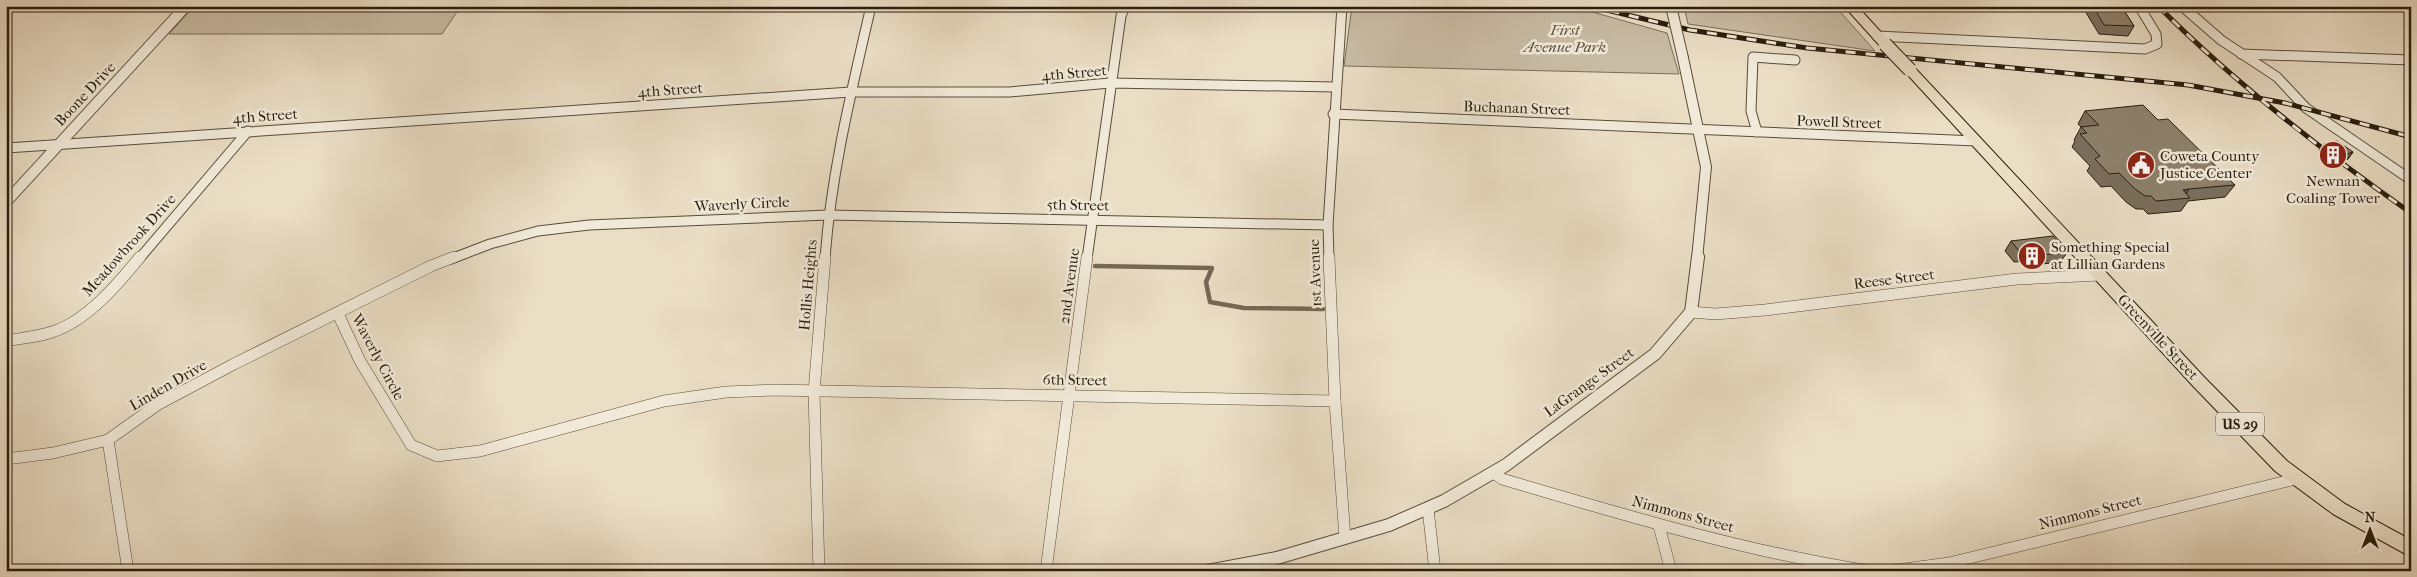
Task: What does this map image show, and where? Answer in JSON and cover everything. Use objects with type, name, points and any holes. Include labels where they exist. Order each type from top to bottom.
[{"type":"main road","name":"Greenville Street","points":[[1850,6],[2199,382],[2281,466],[2296,479],[2339,509],[2411,549]]},
{"type":"street","name":"Boone Drive","points":[[6,202],[186,6]]},
{"type":"street","name":"Hollis Heights","points":[[819,571],[814,392],[828,215],[851,92],[871,6]]},
{"type":"street","name":"2nd Avenue","points":[[1046,571],[1110,83],[1121,16],[1125,6]]},
{"type":"street","name":"1st Avenue","points":[[1342,6],[1340,61],[1335,88],[1328,225],[1335,401],[1345,538]]},
{"type":"street","points":[[1671,6],[1684,58],[1706,167],[1691,312]]},
{"type":"street","points":[[1881,40],[2144,49],[2157,44],[2156,34],[2139,6]]},
{"type":"street","points":[[2182,6],[2207,30],[2240,54],[2277,77],[2306,108],[2411,180]]},
{"type":"street","points":[[2240,54],[2411,60]]},
{"type":"street","points":[[1757,132],[1750,111],[1753,57],[1795,60]]},
{"type":"street","name":"4th Street","points":[[6,148],[851,92],[1009,92],[1110,83],[1335,88]]},
{"type":"street","name":"Buchanan Street","points":[[1334,114],[1699,130]]},
{"type":"street","name":"Powell Street","points":[[1699,130],[1977,142]]},
{"type":"street","name":"Meadowbrook Drive","points":[[6,341],[53,332],[89,311],[116,286],[248,131]]},
{"type":"street","name":"5th Street","points":[[828,215],[1328,225]]},
{"type":"street","name":"Waverly Circle","points":[[814,392],[726,392],[664,400],[480,451],[437,456],[411,445],[360,361],[338,314],[432,266],[490,244],[538,231],[589,225],[828,215]]},
{"type":"street","name":"Reese Street","points":[[1691,312],[1715,314],[1765,310],[2016,279],[2100,275]]},
{"type":"street","name":"LaGrange Street","points":[[1208,571],[1278,558],[1389,525],[1428,509],[1494,472],[1655,354],[1691,312]]},
{"type":"street","name":"Linden Drive","points":[[6,459],[53,453],[108,440],[157,405],[234,364],[338,314]]},
{"type":"street","name":"6th Street","points":[[814,392],[1335,401]]},
{"type":"street","points":[[108,440],[128,571]]},
{"type":"street","name":"Nimmons Street","points":[[1494,472],[1502,479],[1659,526],[1795,559],[1869,571]]},
{"type":"street","name":"Nimmons Street","points":[[1890,571],[1949,563],[2296,479]]},
{"type":"street","points":[[1428,509],[1435,571]]},
{"type":"street","points":[[1659,526],[1671,571]]},
{"type":"green space","points":[[194,6],[461,6],[442,34],[169,34]]},
{"type":"green space","name":"First Avenue Park","points":[[1352,6],[1571,6],[1667,33],[1679,74],[1344,66]]},
{"type":"green space","points":[[1684,6],[1835,6],[1875,51],[1688,24]]},
{"type":"building","points":[[2093,6],[2121,6],[2134,26],[2104,25]]},
{"type":"building","name":"Coweta County Justice Center","points":[[2143,105],[2158,120],[2168,119],[2235,185],[2183,190],[2190,198],[2156,201],[2151,196],[2145,196],[2135,189],[2119,173],[2109,174],[2095,159],[2100,156],[2080,134],[2087,133],[2081,127],[2099,125],[2085,111]]},
{"type":"building","points":[[2337,141],[2353,152],[2340,156],[2324,144]]},
{"type":"building","points":[[2053,236],[2067,253],[2039,255],[2036,251],[2020,252],[2011,241]]},
{"type":"waterway","points":[[1095,266],[1212,268],[1206,282],[1210,302],[1244,308],[1323,309]]},
{"type":"railway","points":[[1590,6],[1690,30],[1807,48],[2188,85],[2260,98]]},
{"type":"railway","points":[[2158,6],[2260,98]]},
{"type":"railway","points":[[2260,98],[2285,103],[2411,137]]},
{"type":"railway","points":[[2260,98],[2344,165],[2411,213]]},
{"type":"place","name":"Newnan Coaling Tower","points":[[2333,155]]},
{"type":"place","name":"Coweta County Justice Center","points":[[2141,165]]},
{"type":"place","name":"Something Special at Lillian Gardens","points":[[2032,256]]}]
